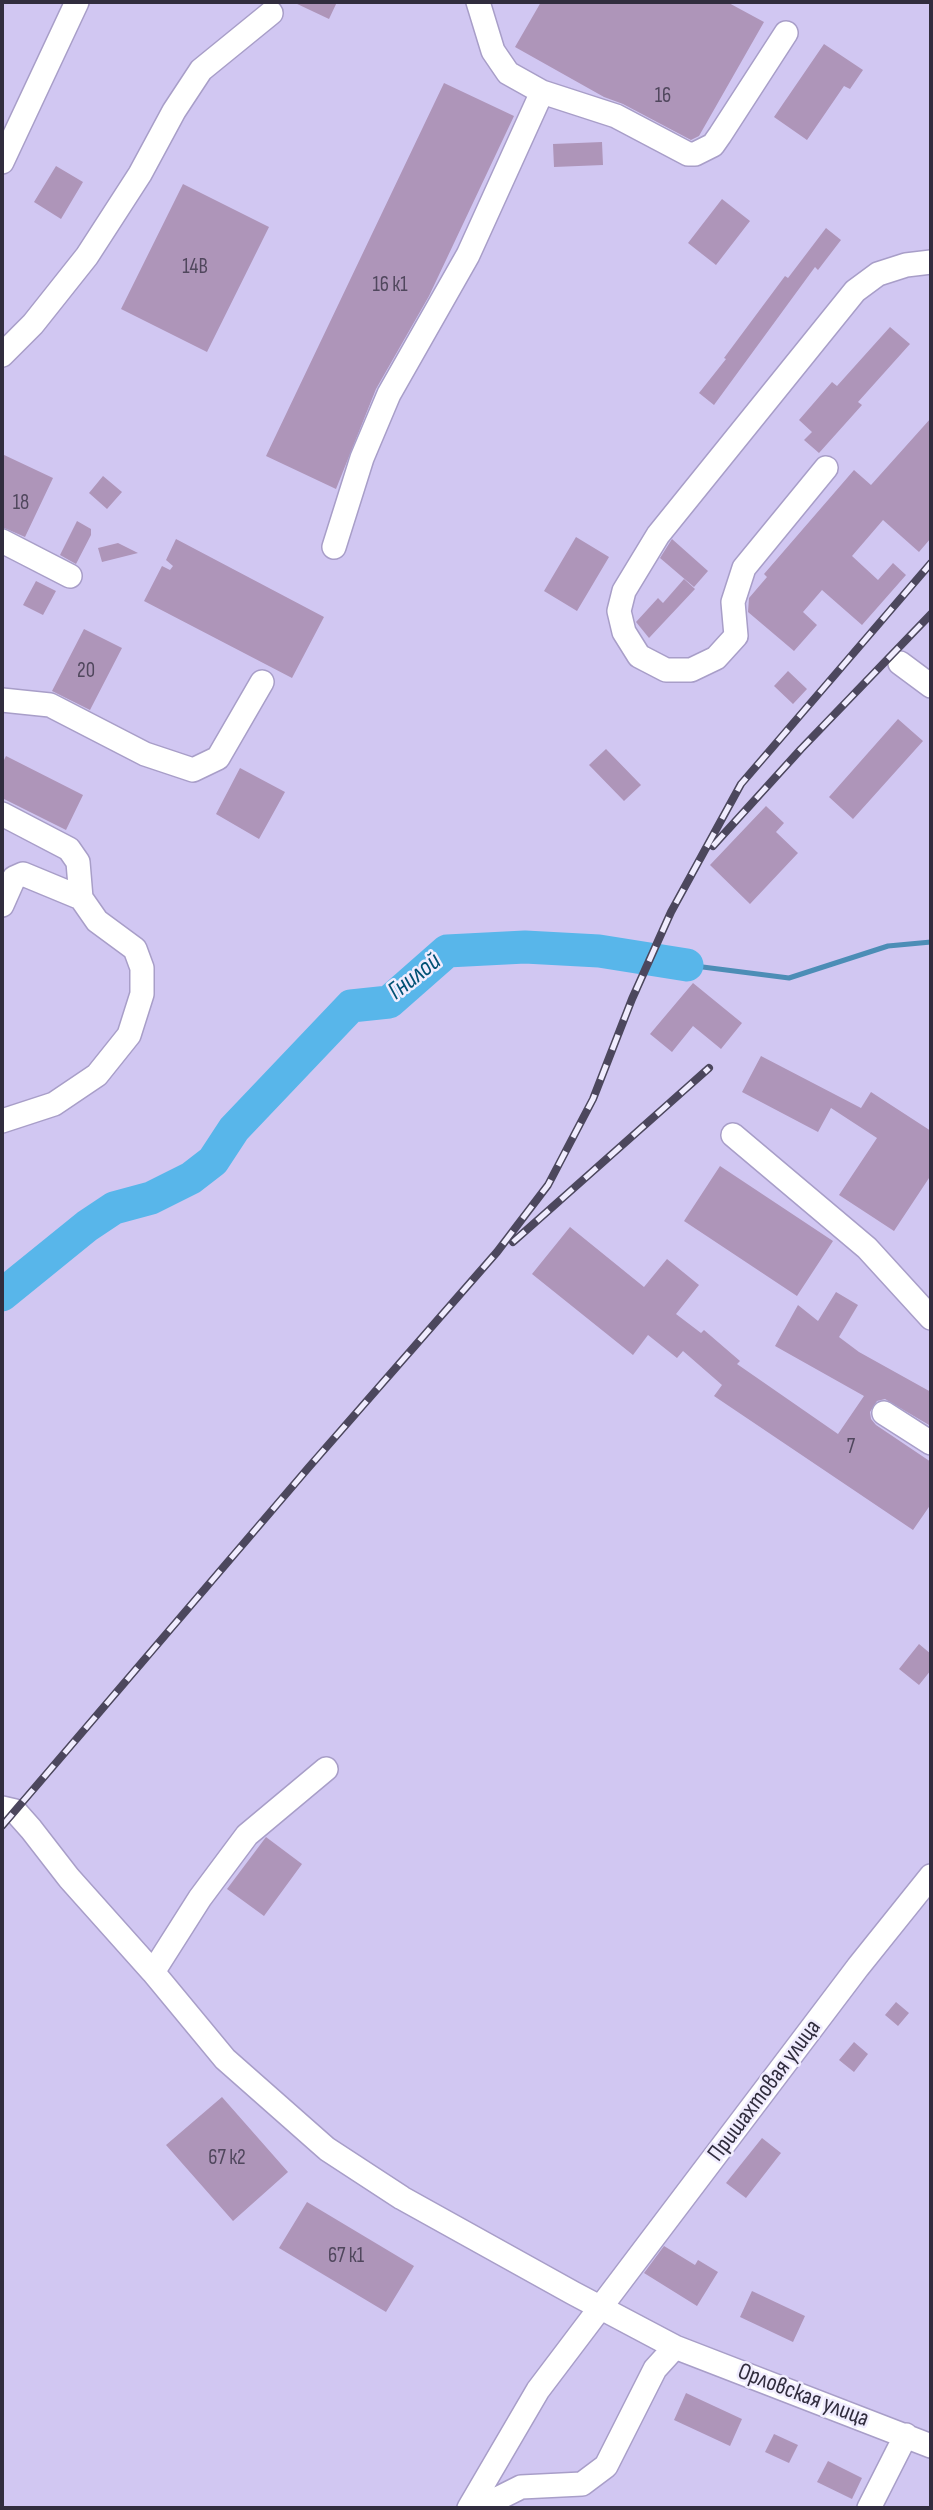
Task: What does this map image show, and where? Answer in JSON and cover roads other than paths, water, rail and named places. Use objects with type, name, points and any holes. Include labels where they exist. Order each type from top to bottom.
[{"type":"street","points":[[2,162],[76,2]]},
{"type":"street","points":[[478,2],[494,51],[508,73],[542,92],[616,116],[688,154],[695,154],[712,145],[786,33]]},
{"type":"street","points":[[2,355],[33,324],[87,256],[140,174],[174,111],[201,70],[271,13]]},
{"type":"street","points":[[334,547],[362,457],[388,394],[468,255],[542,92]]},
{"type":"street","points":[[826,467],[744,568],[733,602],[736,636],[716,658],[691,670],[666,670],[639,656],[624,632],[619,611],[624,591],[659,535],[855,291],[878,274],[905,265],[931,262]]},
{"type":"street","points":[[2,541],[70,576]]},
{"type":"street","points":[[900,663],[931,686]]},
{"type":"street","points":[[2,700],[50,705],[145,754],[193,769],[218,758],[262,682]]},
{"type":"street","points":[[2,814],[69,849],[78,862],[81,898],[97,921],[135,949],[142,968],[142,994],[129,1035],[97,1076],[54,1104],[2,1121]]},
{"type":"street","points":[[2,905],[14,878],[23,874],[81,898]]},
{"type":"street","points":[[733,1135],[867,1248],[931,1318]]},
{"type":"street","points":[[884,1413],[931,1443]]},
{"type":"street","points":[[153,1972],[200,1898],[247,1835],[326,1769]]},
{"type":"street","name":"Орловская улица","points":[[2,1808],[15,1811],[32,1829],[69,1878],[153,1972],[225,2059],[327,2149],[402,2198],[676,2347],[931,2446]]},
{"type":"street","name":"Пришахтовая улица","points":[[469,2508],[538,2390],[858,1967],[931,1876]]},
{"type":"street","points":[[486,2508],[495,2500],[521,2487],[582,2484],[606,2466],[655,2369],[676,2347]]},
{"type":"street","points":[[869,2508],[906,2435]]},
{"type":"waterway","name":"Гнилой","points":[[687,965],[789,978],[888,946],[931,942]]},
{"type":"waterway","name":"Гнилой","points":[[2,1295],[87,1226],[114,1208],[151,1198],[191,1178],[213,1161],[234,1129],[351,1006],[389,1002],[447,951],[525,947],[599,951],[687,965]]},
{"type":"railway","points":[[2,1826],[497,1252],[548,1185],[593,1099],[632,999],[671,912],[741,784],[931,563]]},
{"type":"railway","points":[[713,846],[801,749],[931,614]]},
{"type":"railway","points":[[513,1242],[709,1068]]}]
